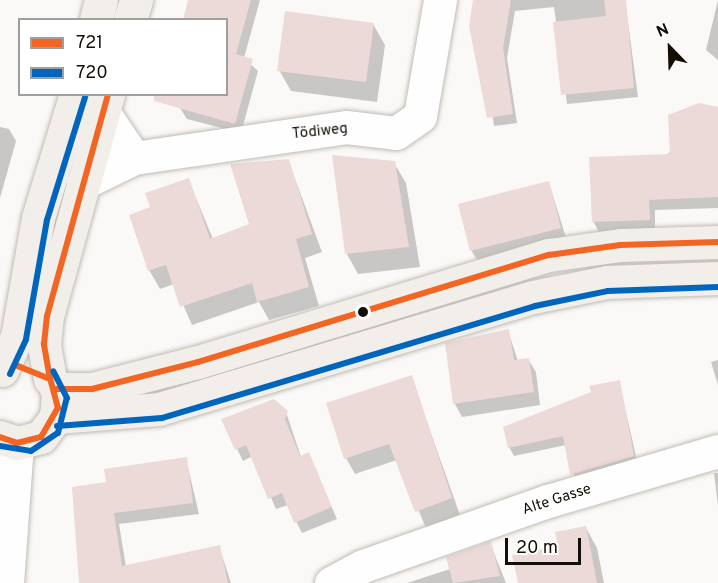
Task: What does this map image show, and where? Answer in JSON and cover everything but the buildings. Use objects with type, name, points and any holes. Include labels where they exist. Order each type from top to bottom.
[{"type":"main road","points":[[96,18],[101,0]]},
{"type":"main road","points":[[131,18],[136,0]]},
{"type":"main road","points":[[1,370],[17,337],[38,218],[75,96]]},
{"type":"main road","points":[[9,440],[41,437],[54,395],[44,331],[106,103]]},
{"type":"main road","points":[[54,395],[92,389],[198,362],[549,255],[620,245],[718,242]]},
{"type":"main road","points":[[1,370],[28,366],[54,395],[159,409],[533,297],[607,282],[718,278]]},
{"type":"street","name":"Tödiweg","points":[[83,183],[134,158],[346,127],[396,133],[420,116],[440,0]]},
{"type":"street","points":[[106,103],[134,158]]},
{"type":"street","points":[[5,576],[9,440]]},
{"type":"street","name":"Alte Gasse","points":[[331,583],[363,566],[548,501],[718,451]]},
{"type":"transit line","name":"721","points":[[50,379],[44,344],[47,316],[107,96]]},
{"type":"transit line","name":"720","points":[[10,374],[26,339],[47,220],[85,97]]},
{"type":"transit line","name":"721","points":[[56,389],[92,389],[198,362],[549,255],[620,245],[718,242]]},
{"type":"transit line","name":"720","points":[[57,426],[162,418],[535,306],[608,291],[718,287]]},
{"type":"transit line","name":"721","points":[[0,437],[17,443],[41,437],[58,408],[50,379],[17,366]]},
{"type":"transit line","name":"720","points":[[0,446],[31,451],[58,433],[67,398],[53,371]]}]
